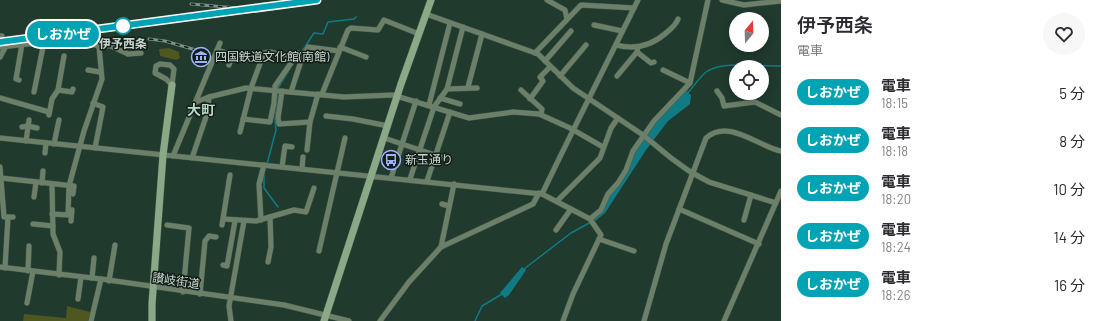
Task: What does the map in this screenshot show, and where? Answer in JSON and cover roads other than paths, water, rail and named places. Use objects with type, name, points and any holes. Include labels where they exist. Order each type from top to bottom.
[{"type":"street","points":[[325,318],[397,97],[431,0]]},
{"type":"street","points":[[547,0],[565,10],[567,19]]},
{"type":"street","points":[[380,321],[409,282],[441,247],[533,204],[541,193],[638,0]]},
{"type":"street","points":[[591,221],[601,210],[608,194],[618,183],[626,170],[630,156],[658,115],[690,83],[708,0]]},
{"type":"street","points":[[722,0],[744,5],[781,1]]},
{"type":"street","points":[[535,53],[581,5],[634,8]]},
{"type":"street","points":[[426,14],[535,53],[588,99],[644,136],[692,172],[709,182],[776,203]]},
{"type":"street","points":[[617,76],[638,49],[656,41],[671,30],[677,23],[678,19]]},
{"type":"street","points":[[307,150],[310,122],[320,94],[348,30],[378,30],[384,20],[419,34]]},
{"type":"street","points":[[410,179],[431,106],[450,22]]},
{"type":"street","points":[[594,25],[622,31]]},
{"type":"street","points":[[431,106],[447,89],[463,27]]},
{"type":"street","points":[[545,61],[571,31]]},
{"type":"street","points":[[447,89],[462,89],[468,86],[482,34]]},
{"type":"street","points":[[34,92],[44,42]]},
{"type":"street","points":[[0,47],[44,42],[116,47],[128,54],[141,53]]},
{"type":"street","points":[[173,156],[220,43]]},
{"type":"street","points":[[19,80],[16,79],[22,44]]},
{"type":"street","points":[[560,76],[586,45]]},
{"type":"street","points":[[616,45],[638,49],[651,63],[654,62]]},
{"type":"street","points":[[0,57],[6,46]]},
{"type":"street","points":[[52,214],[68,215],[69,186],[93,103],[102,79],[100,72],[102,64],[99,46]]},
{"type":"street","points":[[310,122],[279,124],[278,91],[276,86],[294,58],[308,47],[339,49],[366,57]]},
{"type":"street","points":[[217,50],[239,57]]},
{"type":"street","points":[[240,132],[251,88],[264,53],[270,52],[294,58]]},
{"type":"street","points":[[291,92],[302,53]]},
{"type":"street","points":[[229,65],[233,55]]},
{"type":"street","points":[[0,98],[49,114],[52,99],[58,90],[64,56]]},
{"type":"street","points":[[152,321],[153,287],[163,155],[174,72],[173,67],[170,65],[160,64],[156,66],[155,73],[166,79],[172,85]]},
{"type":"street","points":[[530,99],[543,81],[540,78],[550,67]]},
{"type":"street","points":[[88,70],[100,72]]},
{"type":"street","points":[[663,70],[690,83]]},
{"type":"street","points":[[166,79],[171,77],[174,72]]},
{"type":"street","points":[[468,86],[470,89],[477,88]]},
{"type":"street","points":[[196,102],[209,97],[251,88],[344,97],[397,97],[416,101],[469,118],[513,112],[541,114],[603,147]]},
{"type":"street","points":[[58,90],[72,92],[73,89]]},
{"type":"street","points":[[521,90],[542,109],[541,114]]},
{"type":"street","points":[[243,119],[270,122],[278,91]]},
{"type":"street","points":[[717,91],[722,98],[724,106],[755,102],[781,115]]},
{"type":"street","points":[[192,158],[207,114],[209,97]]},
{"type":"street","points":[[440,98],[460,104]]},
{"type":"street","points":[[391,178],[416,101]]},
{"type":"street","points":[[93,103],[103,107],[95,148]]},
{"type":"street","points":[[427,181],[450,112]]},
{"type":"street","points":[[326,116],[353,119],[388,126]]},
{"type":"street","points":[[557,201],[600,158],[603,147],[618,118]]},
{"type":"street","points":[[54,144],[59,120]]},
{"type":"street","points":[[26,141],[26,124],[37,128]]},
{"type":"street","points":[[644,321],[666,244],[706,138],[713,132],[720,130],[732,132],[781,151]]},
{"type":"street","points":[[0,138],[541,193],[591,221],[600,235],[573,294],[563,321]]},
{"type":"street","points":[[319,251],[345,138]]},
{"type":"street","points":[[384,138],[444,158]]},
{"type":"street","points":[[45,153],[46,143]]},
{"type":"street","points":[[282,167],[285,146],[292,147]]},
{"type":"street","points":[[302,169],[303,157]]},
{"type":"street","points":[[261,220],[259,184],[266,165]]},
{"type":"street","points":[[0,167],[4,217],[11,217],[2,268]]},
{"type":"street","points":[[42,183],[44,171]]},
{"type":"street","points":[[230,175],[223,222],[261,220],[294,210],[306,212],[314,188]]},
{"type":"street","points":[[1,178],[74,186],[71,221]]},
{"type":"street","points":[[34,197],[36,182]]},
{"type":"street","points":[[52,184],[53,226],[60,252],[59,275]]},
{"type":"street","points":[[441,247],[454,184]]},
{"type":"street","points":[[724,321],[776,203],[780,198],[781,191]]},
{"type":"street","points":[[744,220],[751,195]]},
{"type":"street","points":[[442,204],[450,206]]},
{"type":"street","points":[[556,230],[571,209]]},
{"type":"street","points":[[679,209],[758,244]]},
{"type":"street","points":[[268,262],[271,247],[270,217]]},
{"type":"street","points":[[223,265],[226,266],[235,221]]},
{"type":"street","points":[[231,321],[230,298],[244,221]]},
{"type":"street","points":[[33,224],[53,226]]},
{"type":"street","points":[[167,225],[190,228],[183,292]]},
{"type":"street","points":[[200,294],[205,241],[209,236],[216,236]]},
{"type":"street","points":[[599,239],[634,251]]},
{"type":"street","points":[[109,281],[114,245]]},
{"type":"street","points":[[27,303],[30,271],[29,246]]},
{"type":"street","points":[[92,278],[94,258]]},
{"type":"street","name":"讃岐街道","points":[[2,268],[101,279],[183,292],[284,305],[325,318],[349,321]]},
{"type":"street","points":[[78,298],[81,277]]},
{"type":"street","points":[[91,321],[101,279]]},
{"type":"water","points":[[690,86],[687,92],[691,95],[690,104],[668,121],[646,150],[605,213],[594,222],[595,218],[603,211],[606,202],[633,155],[655,122]]},
{"type":"water","points":[[522,267],[526,270],[509,295],[505,298],[500,293]]},
{"type":"waterway","points":[[301,53],[314,33],[323,34],[328,22],[354,19],[356,17]]},
{"type":"waterway","points":[[687,94],[703,74],[713,68],[731,65],[781,66]]},
{"type":"waterway","points":[[267,164],[276,130],[275,120],[278,88],[291,67]]},
{"type":"waterway","points":[[264,175],[264,188],[278,207]]},
{"type":"waterway","points":[[524,269],[571,233],[591,222]]},
{"type":"waterway","points":[[475,321],[482,306],[502,294]]},
{"type":"railway","points":[[0,42],[317,0]]},
{"type":"railway","points":[[191,4],[237,8]]},
{"type":"railway","points":[[149,39],[165,41],[196,50]]},
{"type":"train","name":"しおかぜ","points":[[0,42],[317,0]]},
{"type":"place","name":"伊予西条","points":[[123,26]]},
{"type":"place","name":"四国鉄道文化館(南館)","points":[[201,57]]},
{"type":"place","name":"新玉通り","points":[[391,160]]},
{"type":"district","name":"大町","points":[[201,110]]}]
